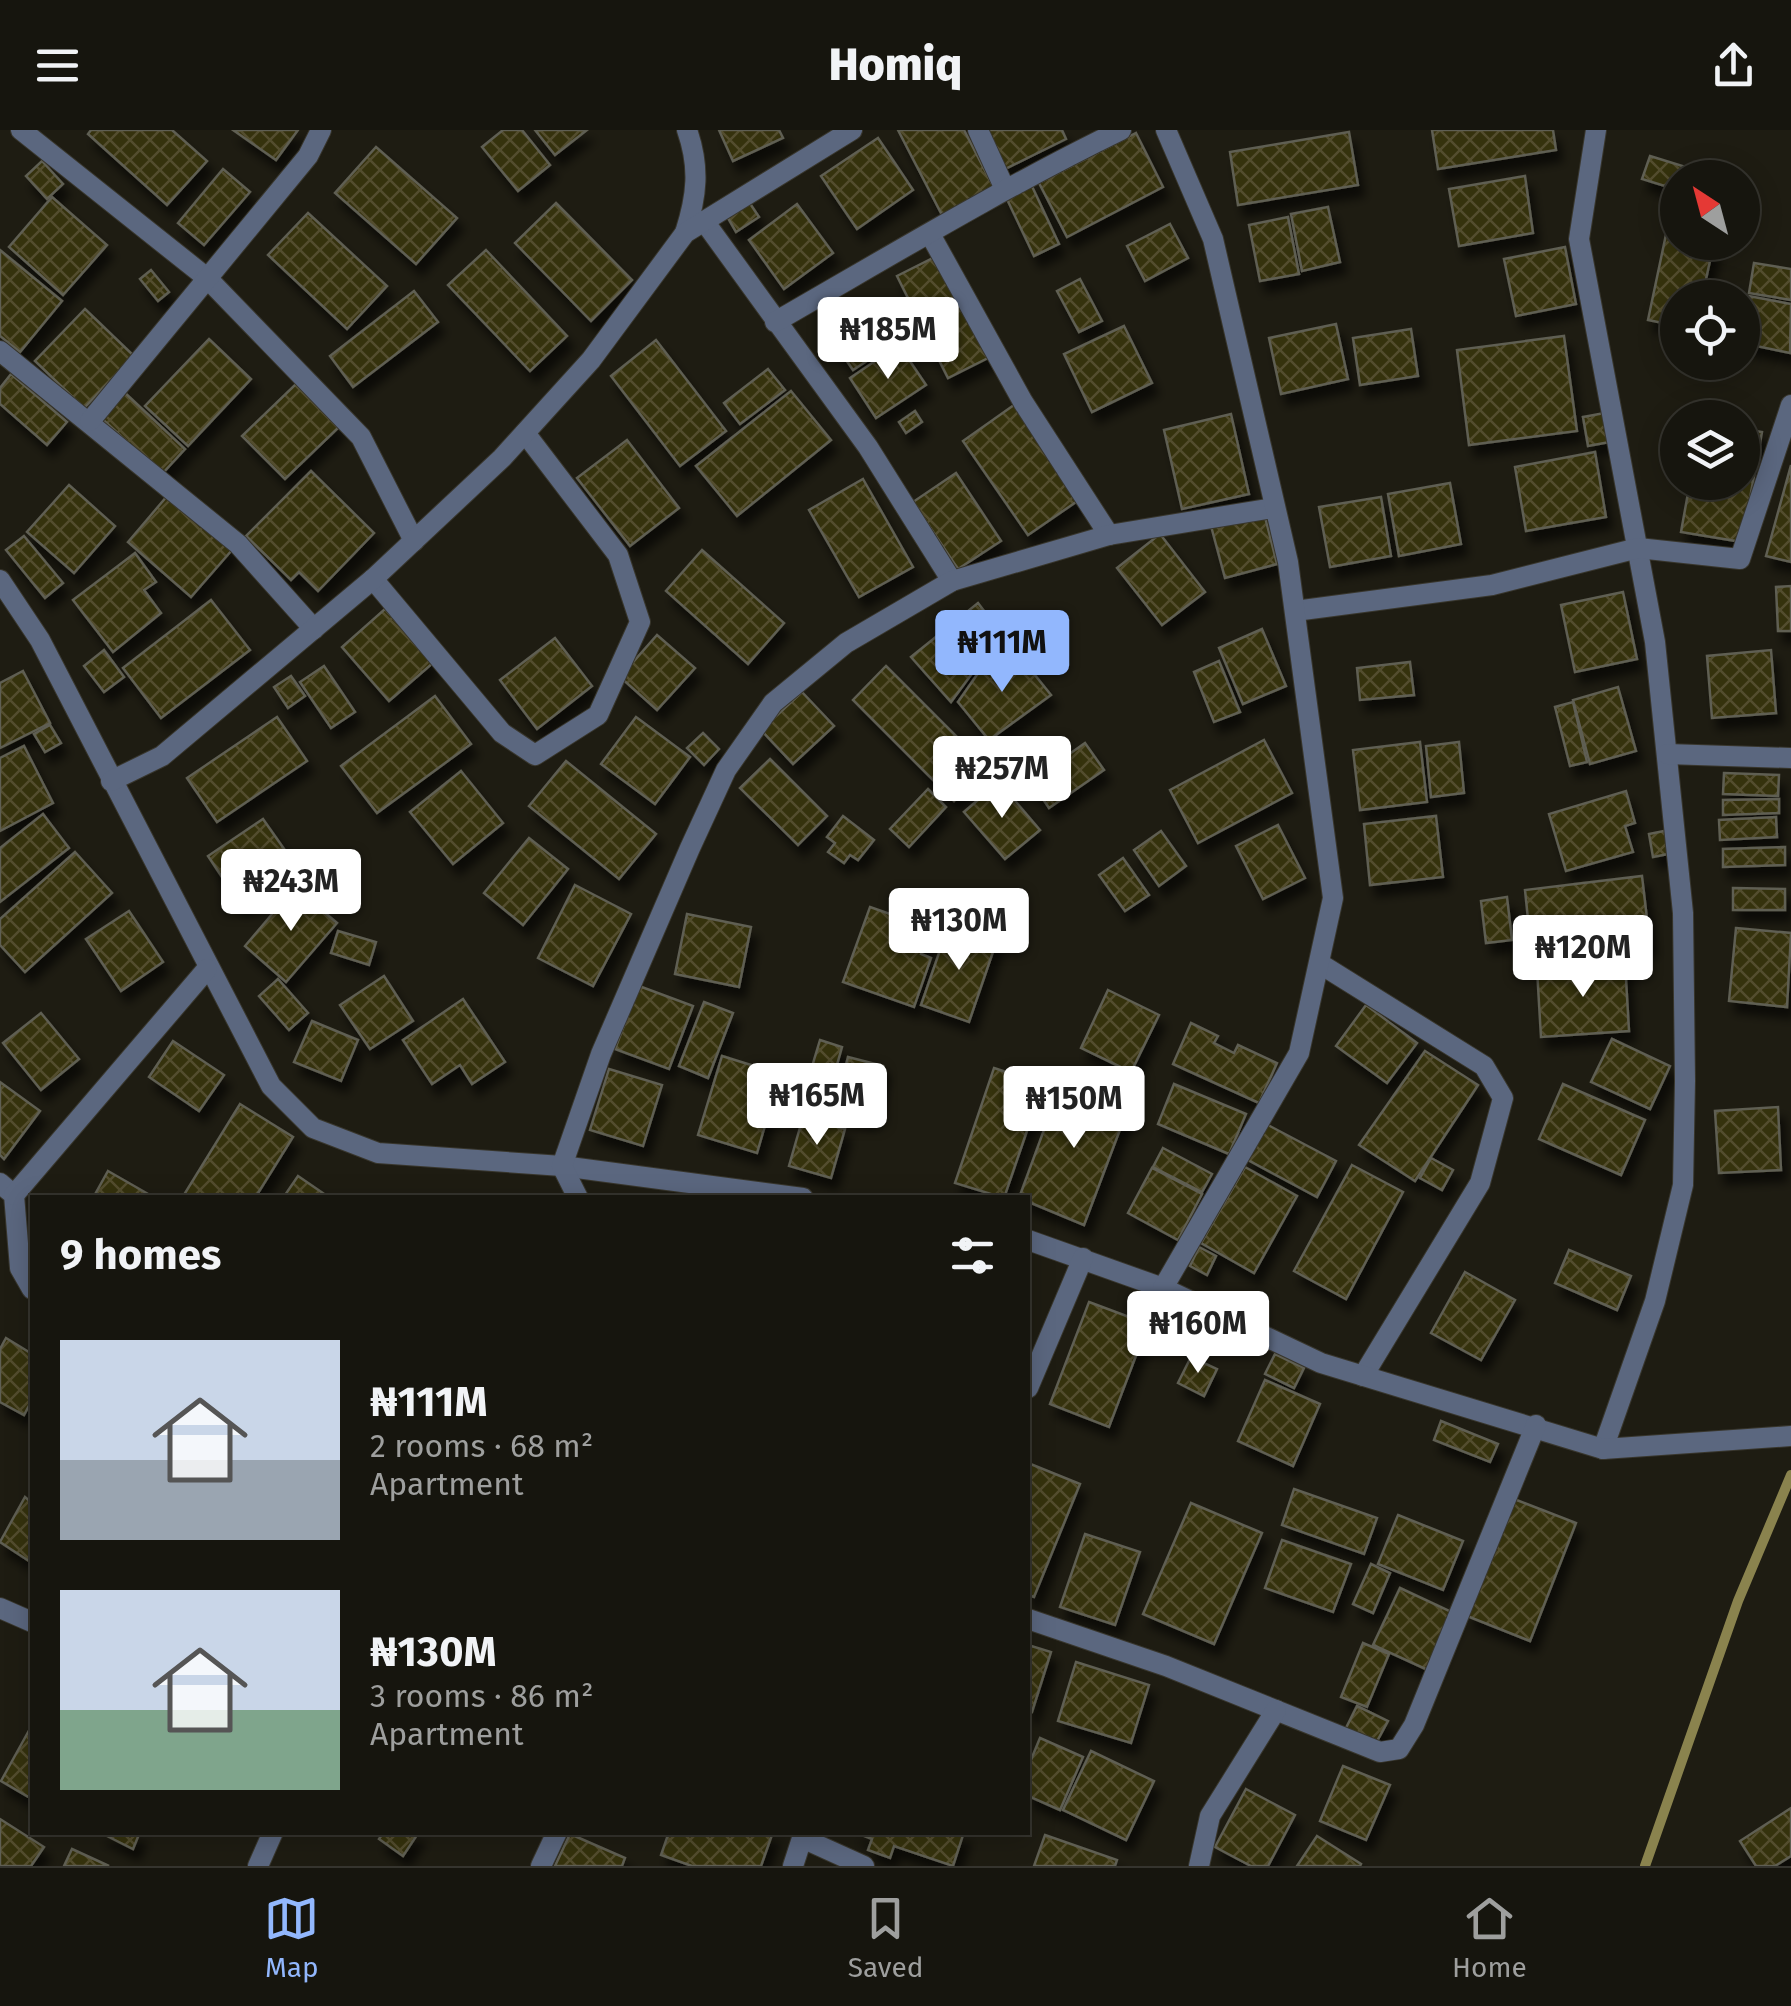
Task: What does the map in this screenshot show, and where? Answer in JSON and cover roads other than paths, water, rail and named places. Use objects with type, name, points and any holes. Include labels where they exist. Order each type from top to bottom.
[{"type":"street","points":[[21,130],[207,278],[360,437],[414,542]]},
{"type":"street","points":[[90,421],[308,156],[321,130]]},
{"type":"street","points":[[686,233],[696,198],[696,156],[687,130]]},
{"type":"street","points":[[111,782],[162,756],[414,542],[524,434],[592,360],[686,233],[852,130]]},
{"type":"street","points":[[978,130],[1004,187]]},
{"type":"street","points":[[775,322],[1004,187],[1121,130]]},
{"type":"street","points":[[1162,1288],[1299,1053],[1322,965],[1334,898],[1288,562],[1213,239],[1166,130]]},
{"type":"street","points":[[1596,130],[1579,239],[1638,548],[1667,754],[1683,913],[1683,1185],[1654,1302],[1602,1449]]},
{"type":"street","points":[[704,221],[868,446],[952,581]]},
{"type":"street","points":[[930,234],[1023,402],[1110,535]]},
{"type":"street","points":[[0,351],[238,544],[314,629]]},
{"type":"street","points":[[1294,611],[1492,586],[1638,548],[1740,559],[1791,405]]},
{"type":"street","points":[[374,579],[502,733],[536,755],[598,715],[640,622],[618,555],[524,434]]},
{"type":"street","points":[[576,1195],[562,1166],[600,1054],[726,770],[773,703],[846,643],[952,581],[1110,535],[1273,508]]},
{"type":"street","points":[[0,580],[40,640],[207,969],[271,1086],[313,1128],[378,1153],[562,1166],[764,1195]]},
{"type":"street","points":[[1667,754],[1791,758]]},
{"type":"street","points":[[1322,965],[1484,1066],[1503,1098],[1480,1183],[1362,1376]]},
{"type":"street","points":[[30,1286],[20,1268],[7,1189],[207,969]]},
{"type":"street","points":[[1030,1241],[1162,1288],[1321,1363],[1536,1425],[1602,1449],[1791,1436]]},
{"type":"street","points":[[1030,1383],[1083,1258]]},
{"type":"street","points":[[1030,1620],[1166,1666],[1380,1752],[1398,1749],[1414,1725],[1536,1425]]},
{"type":"street","points":[[0,1608],[30,1621]]},
{"type":"street","points":[[1199,1866],[1210,1816],[1276,1710]]},
{"type":"street","points":[[258,1866],[272,1835]]},
{"type":"street","points":[[540,1866],[556,1835]]},
{"type":"street","points":[[792,1866],[803,1835],[864,1866]]},
{"type":"waterway","points":[[1645,1866],[1738,1601],[1791,1475]]}]
